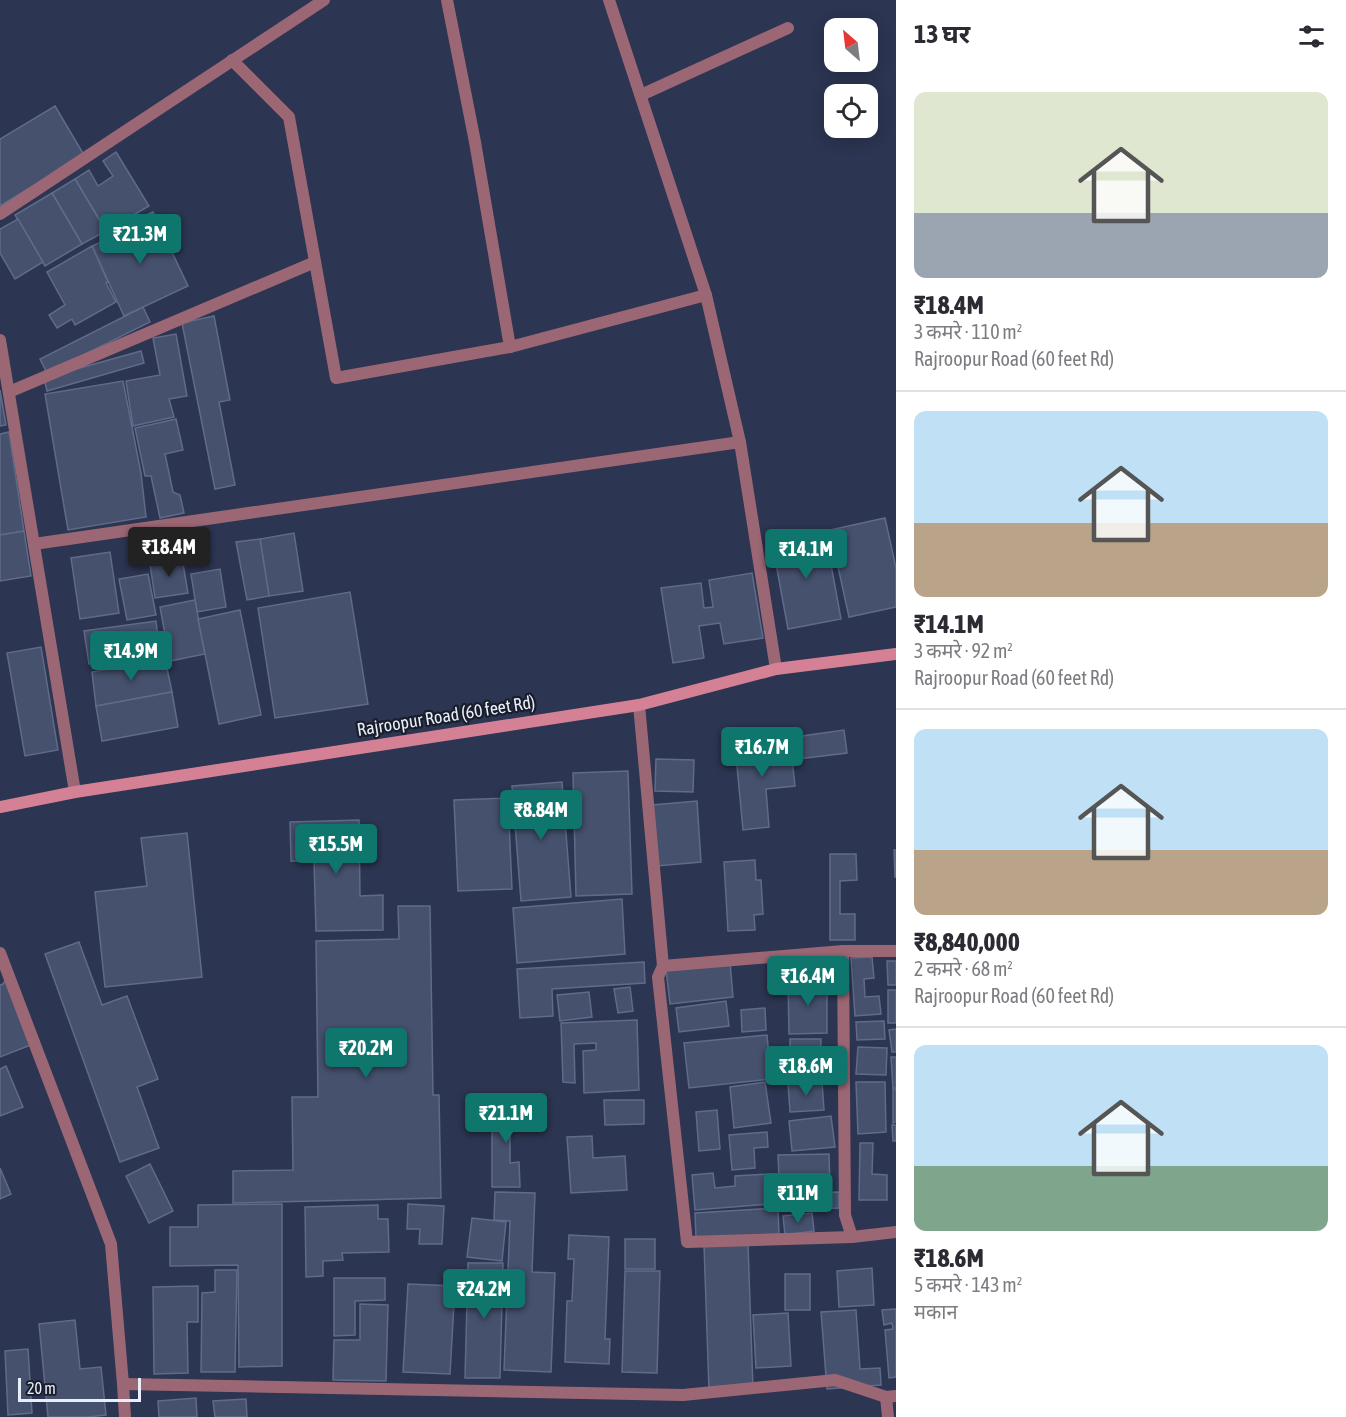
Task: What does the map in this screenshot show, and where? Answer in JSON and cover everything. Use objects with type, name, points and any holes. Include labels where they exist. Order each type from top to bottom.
[{"type":"main road","name":"Rajroopur Road (60 feet Rd)","points":[[0,807],[75,792],[639,705],[776,669],[896,654]]},
{"type":"street","points":[[0,214],[324,0]]},
{"type":"street","points":[[447,0],[475,142],[510,347]]},
{"type":"street","points":[[609,0],[706,295],[740,442],[776,669]]},
{"type":"street","points":[[640,95],[788,28]]},
{"type":"street","points":[[232,60],[289,117],[336,378],[510,347],[706,295]]},
{"type":"street","points":[[9,392],[315,262]]},
{"type":"street","points":[[0,340],[75,792]]},
{"type":"street","points":[[34,544],[740,442]]},
{"type":"street","points":[[639,705],[663,966],[658,977],[687,1242],[852,1237],[896,1232]]},
{"type":"street","points":[[663,966],[843,951],[896,951]]},
{"type":"street","points":[[843,951],[844,1215],[852,1237]]},
{"type":"street","points":[[0,953],[111,1244],[125,1417]]},
{"type":"street","points":[[123,1384],[683,1395],[835,1380],[891,1397],[888,1417]]},
{"type":"building","points":[[55,106],[84,155],[0,206],[0,139]]},
{"type":"building","points":[[116,152],[149,206],[106,231],[75,179],[89,170],[98,186],[113,176],[103,161]]},
{"type":"building","points":[[75,179],[106,231],[82,244],[52,193]]},
{"type":"building","points":[[52,193],[82,244],[45,266],[15,215]]},
{"type":"building","points":[[153,212],[188,286],[124,316],[92,246],[123,232],[120,227]]},
{"type":"building","points":[[18,219],[43,262],[15,279],[0,253],[0,229]]},
{"type":"building","points":[[92,246],[116,302],[75,325],[72,319],[57,328],[49,315],[65,305],[47,272]]},
{"type":"building","points":[[143,307],[150,322],[47,373],[40,359]]},
{"type":"building","points":[[214,316],[230,400],[219,402],[235,485],[215,489],[182,323]]},
{"type":"building","points":[[176,334],[187,396],[169,399],[174,417],[133,426],[126,381],[160,375],[153,338]]},
{"type":"building","points":[[141,351],[144,363],[47,391],[44,378]]},
{"type":"building","points":[[123,381],[141,473],[146,517],[68,530],[45,394]]},
{"type":"building","points":[[0,390],[6,425],[0,426]]},
{"type":"building","points":[[176,419],[183,450],[165,454],[173,492],[180,495],[184,513],[160,518],[151,476],[145,476],[135,428]]},
{"type":"building","points":[[9,432],[24,531],[0,535],[0,434]]},
{"type":"building","points":[[885,518],[896,568],[896,607],[849,617],[830,530]]},
{"type":"building","points":[[24,531],[31,576],[0,581],[0,535]]},
{"type":"building","points":[[825,532],[841,619],[788,629],[772,542]]},
{"type":"building","points":[[294,533],[303,591],[269,596],[260,539]]},
{"type":"building","points":[[260,539],[269,596],[247,600],[236,542]]},
{"type":"building","points":[[110,552],[119,613],[80,619],[71,558]]},
{"type":"building","points":[[182,558],[188,593],[155,598],[150,564]]},
{"type":"building","points":[[220,569],[226,607],[197,612],[191,574]]},
{"type":"building","points":[[752,573],[763,638],[724,644],[720,623],[699,626],[704,658],[673,663],[661,588],[701,583],[704,608],[713,607],[709,580]]},
{"type":"building","points":[[148,574],[156,615],[127,620],[119,579]]},
{"type":"building","points":[[350,592],[368,704],[275,718],[258,608]]},
{"type":"building","points":[[195,600],[205,654],[170,661],[160,607]]},
{"type":"building","points":[[240,610],[261,715],[219,724],[198,619]]},
{"type":"building","points":[[156,621],[160,653],[89,664],[84,631]]},
{"type":"building","points":[[41,647],[58,750],[25,756],[7,653]]},
{"type":"building","points":[[165,659],[172,692],[96,706],[92,672]]},
{"type":"building","points":[[172,692],[178,727],[102,741],[96,706]]},
{"type":"building","points":[[844,730],[847,753],[798,759],[795,737]]},
{"type":"building","points":[[790,740],[795,786],[766,789],[769,827],[743,830],[735,745]]},
{"type":"building","points":[[656,759],[694,760],[693,792],[655,791]]},
{"type":"building","points":[[628,771],[632,894],[576,896],[573,773]]},
{"type":"building","points":[[562,782],[571,897],[521,901],[512,786]]},
{"type":"building","points":[[508,798],[512,889],[458,891],[454,800]]},
{"type":"building","points":[[697,801],[701,862],[657,866],[652,805]]},
{"type":"building","points":[[359,820],[360,896],[383,895],[383,930],[316,931],[314,861],[291,861],[290,822]]},
{"type":"building","points":[[187,833],[202,977],[105,987],[95,892],[147,886],[141,838]]},
{"type":"building","points":[[894,850],[896,850],[896,877],[895,877]]},
{"type":"building","points":[[830,854],[856,854],[857,880],[840,881],[840,914],[855,914],[855,940],[830,940]]},
{"type":"building","points":[[755,860],[756,880],[761,880],[763,914],[754,915],[755,930],[728,931],[724,862]]},
{"type":"building","points":[[622,899],[625,954],[517,963],[513,908]]},
{"type":"building","points":[[398,906],[430,906],[433,1095],[439,1095],[441,1198],[233,1203],[233,1171],[293,1170],[292,1097],[318,1097],[316,941],[399,939]]},
{"type":"building","points":[[79,942],[102,1005],[127,996],[158,1079],[137,1087],[159,1148],[120,1162],[45,954]]},
{"type":"building","points":[[872,957],[874,978],[864,979],[865,997],[879,996],[881,1014],[855,1016],[851,958]]},
{"type":"building","points":[[887,961],[896,961],[896,985],[888,985]]},
{"type":"building","points":[[644,962],[645,983],[552,989],[553,1016],[520,1018],[517,969]]},
{"type":"building","points":[[730,962],[733,997],[670,1004],[666,969]]},
{"type":"building","points":[[7,978],[33,1044],[0,1057],[0,985]]},
{"type":"building","points":[[788,981],[827,981],[827,1033],[789,1034]]},
{"type":"building","points":[[630,987],[633,1011],[618,1013],[614,989]]},
{"type":"building","points":[[888,990],[896,990],[896,1023],[888,1023]]},
{"type":"building","points":[[589,992],[592,1017],[560,1021],[557,995]]},
{"type":"building","points":[[726,1001],[729,1026],[679,1032],[676,1008]]},
{"type":"building","points":[[765,1008],[766,1030],[742,1032],[741,1010]]},
{"type":"building","points":[[637,1020],[639,1090],[584,1093],[583,1051],[596,1050],[596,1043],[574,1044],[575,1083],[563,1082],[561,1023]]},
{"type":"building","points":[[884,1021],[885,1039],[857,1040],[856,1022]]},
{"type":"building","points":[[896,1029],[896,1052],[892,1052],[889,1030]]},
{"type":"building","points":[[767,1035],[771,1079],[689,1088],[684,1043]]},
{"type":"building","points":[[790,1039],[821,1039],[820,1068],[790,1068]]},
{"type":"building","points":[[858,1047],[887,1048],[886,1075],[856,1074]]},
{"type":"building","points":[[891,1057],[896,1057],[896,1088],[893,1088]]},
{"type":"building","points":[[6,1066],[23,1107],[0,1116],[0,1069]]},
{"type":"building","points":[[765,1082],[771,1123],[734,1128],[730,1087]]},
{"type":"building","points":[[822,1082],[824,1110],[790,1112],[788,1084]]},
{"type":"building","points":[[856,1082],[885,1082],[886,1132],[858,1134]]},
{"type":"building","points":[[893,1089],[896,1089],[896,1122],[893,1123]]},
{"type":"building","points":[[604,1100],[644,1100],[644,1124],[605,1125]]},
{"type":"building","points":[[492,1105],[527,1105],[526,1130],[510,1130],[510,1163],[519,1162],[520,1187],[492,1187]]},
{"type":"building","points":[[717,1110],[720,1149],[699,1151],[696,1112]]},
{"type":"building","points":[[831,1116],[835,1147],[792,1151],[789,1121]]},
{"type":"building","points":[[892,1125],[896,1125],[896,1141],[893,1141]]},
{"type":"building","points":[[767,1132],[768,1147],[754,1148],[755,1168],[732,1170],[729,1135]]},
{"type":"building","points":[[592,1136],[593,1158],[625,1156],[627,1190],[571,1193],[567,1137]]},
{"type":"building","points":[[860,1143],[873,1143],[872,1174],[887,1175],[887,1200],[859,1200]]},
{"type":"building","points":[[829,1154],[830,1188],[788,1189],[788,1176],[779,1177],[778,1155]]},
{"type":"building","points":[[150,1164],[173,1211],[149,1223],[126,1176]]},
{"type":"building","points":[[0,1168],[11,1194],[0,1199]]},
{"type":"building","points":[[713,1173],[715,1188],[735,1186],[735,1176],[769,1174],[771,1204],[695,1210],[692,1175]]},
{"type":"building","points":[[495,1192],[535,1193],[532,1272],[555,1273],[551,1372],[504,1370],[510,1221],[494,1220]]},
{"type":"building","points":[[839,1192],[839,1208],[803,1209],[803,1193]]},
{"type":"building","points":[[282,1204],[282,1366],[239,1367],[238,1265],[170,1266],[170,1227],[198,1227],[198,1205]]},
{"type":"building","points":[[408,1204],[444,1206],[442,1244],[419,1244],[420,1229],[407,1229]]},
{"type":"building","points":[[378,1205],[378,1219],[388,1219],[389,1252],[342,1253],[343,1260],[323,1261],[323,1276],[306,1277],[305,1207]]},
{"type":"building","points":[[778,1208],[779,1234],[696,1238],[695,1213]]},
{"type":"building","points":[[812,1213],[814,1231],[785,1235],[783,1216]]},
{"type":"building","points":[[472,1218],[506,1222],[502,1261],[467,1257]]},
{"type":"building","points":[[569,1235],[609,1237],[605,1339],[610,1339],[609,1364],[565,1362],[567,1301],[572,1301],[574,1259],[568,1259]]},
{"type":"building","points":[[625,1239],[655,1239],[655,1269],[625,1269]]},
{"type":"building","points":[[748,1244],[753,1389],[709,1390],[704,1245]]},
{"type":"building","points":[[468,1263],[503,1263],[500,1378],[465,1378]]},
{"type":"building","points":[[872,1268],[874,1305],[839,1307],[837,1271]]},
{"type":"building","points":[[215,1270],[237,1270],[235,1372],[201,1372],[202,1293],[215,1292]]},
{"type":"building","points":[[625,1271],[660,1271],[657,1373],[622,1372]]},
{"type":"building","points":[[785,1274],[810,1274],[810,1310],[785,1310]]},
{"type":"building","points":[[334,1278],[385,1278],[385,1300],[355,1301],[355,1335],[334,1336]]},
{"type":"building","points":[[408,1284],[455,1286],[450,1374],[403,1372]]},
{"type":"building","points":[[198,1286],[198,1322],[187,1322],[188,1373],[154,1374],[153,1287]]},
{"type":"building","points":[[360,1304],[388,1305],[386,1381],[333,1380],[334,1340],[360,1340]]},
{"type":"building","points":[[896,1309],[896,1377],[889,1378],[885,1330],[893,1329],[892,1323],[884,1325],[882,1310]]},
{"type":"building","points":[[856,1310],[860,1369],[880,1368],[881,1385],[827,1389],[821,1312]]},
{"type":"building","points":[[788,1313],[791,1366],[756,1368],[753,1315]]},
{"type":"building","points":[[75,1320],[80,1369],[101,1367],[106,1415],[48,1417],[39,1324]]},
{"type":"building","points":[[28,1349],[32,1413],[8,1415],[5,1351]]},
{"type":"building","points":[[196,1398],[197,1417],[159,1417],[158,1401]]},
{"type":"building","points":[[246,1399],[247,1417],[215,1417],[213,1401]]}]
